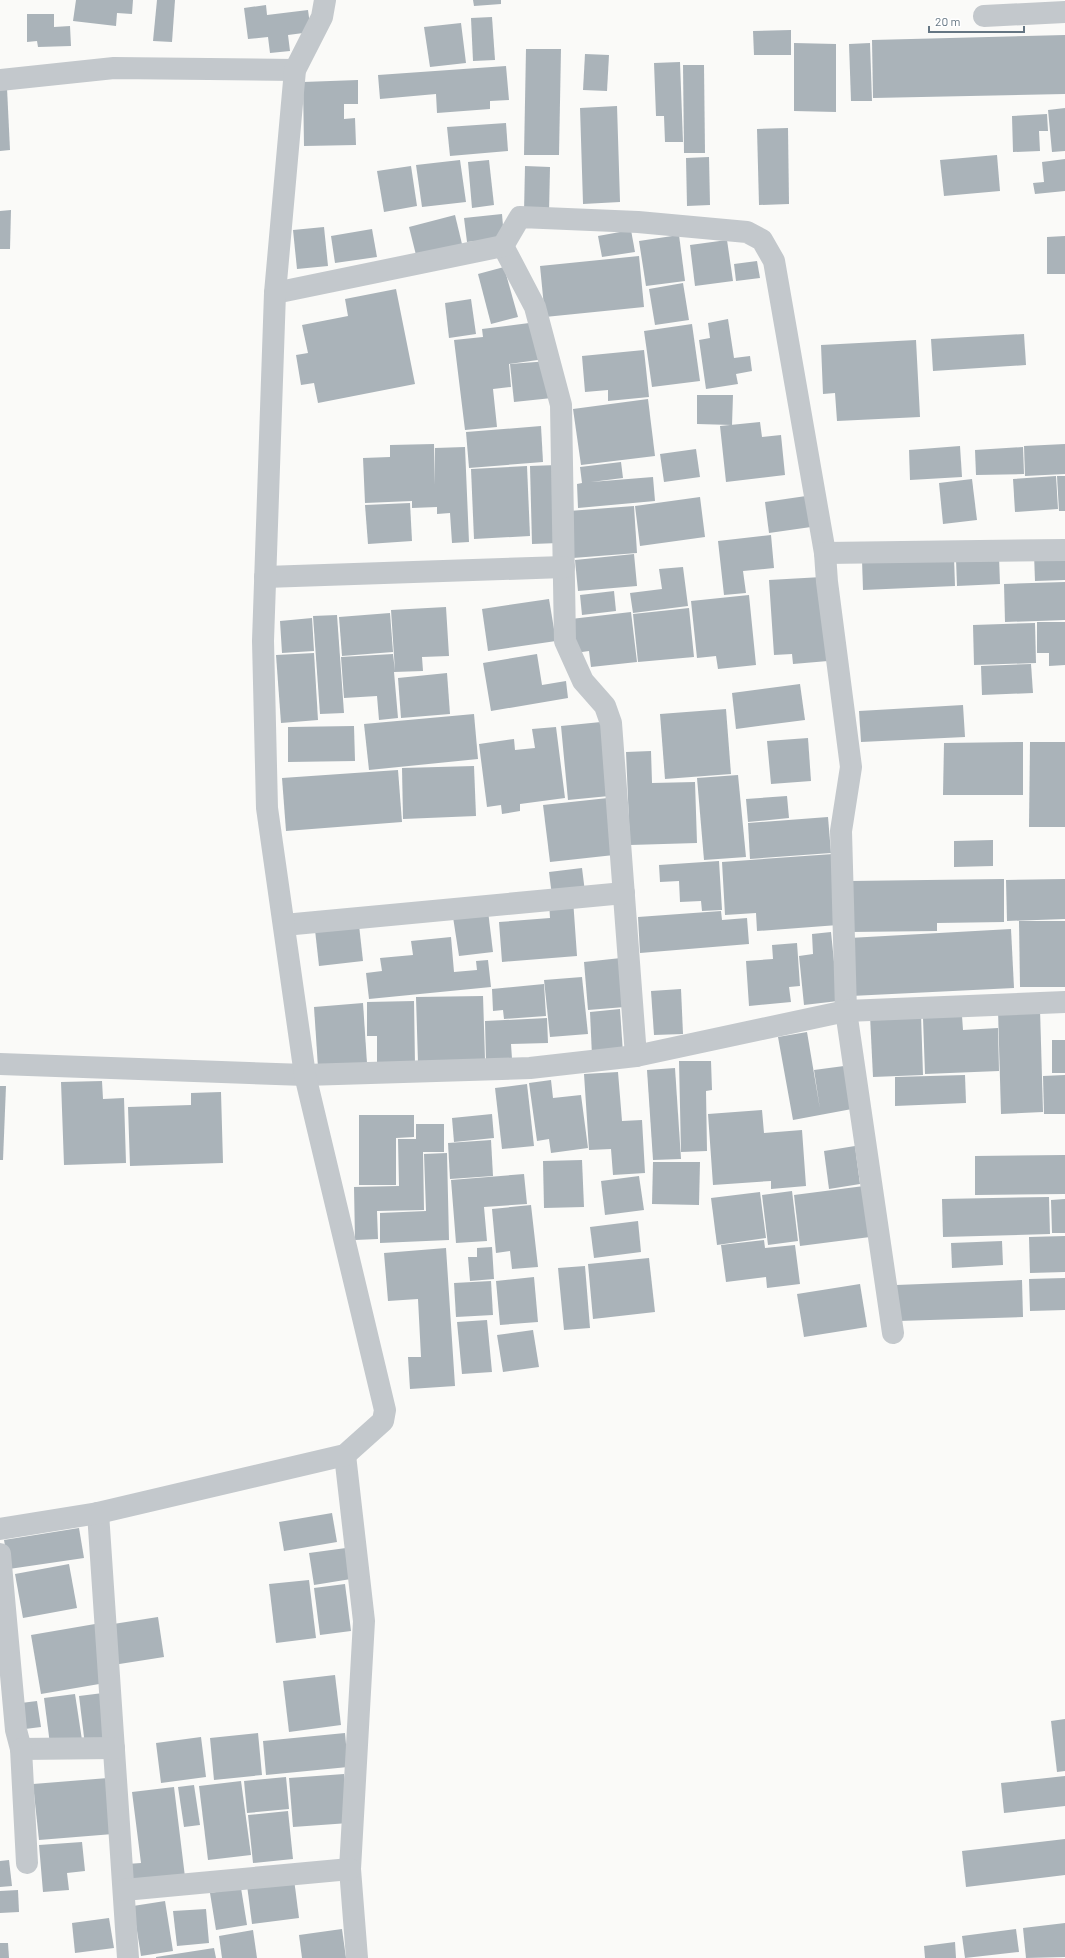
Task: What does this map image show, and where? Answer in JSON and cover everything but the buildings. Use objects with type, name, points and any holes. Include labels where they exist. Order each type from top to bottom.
[{"type":"street","points":[[0,1529],[98,1513],[352,1448],[383,1421],[385,1410],[305,1075],[268,808],[263,641],[275,292],[295,70],[322,17],[325,0]]},
{"type":"street","points":[[984,16],[1065,12]]},
{"type":"street","points":[[0,80],[114,68],[295,70]]},
{"type":"street","points":[[275,292],[503,246],[520,217],[638,222],[747,232],[762,240],[774,261],[825,553],[827,582],[851,767],[841,831],[846,1011],[893,1333]]},
{"type":"street","points":[[503,246],[535,308],[561,405],[565,641],[583,681],[605,706],[611,723],[636,1056]]},
{"type":"street","points":[[825,553],[1065,550]]},
{"type":"street","points":[[265,578],[564,566]]},
{"type":"street","points":[[284,925],[624,893]]},
{"type":"street","points":[[0,1064],[305,1075],[530,1068],[636,1056],[846,1011],[1065,1002]]},
{"type":"street","points":[[352,1448],[364,1621],[350,1869],[357,1958]]},
{"type":"street","points":[[98,1513],[128,1958]]},
{"type":"street","points":[[0,1554],[16,1730],[21,1749],[27,1863]]},
{"type":"street","points":[[21,1749],[114,1748]]},
{"type":"street","points":[[124,1890],[350,1869]]}]
